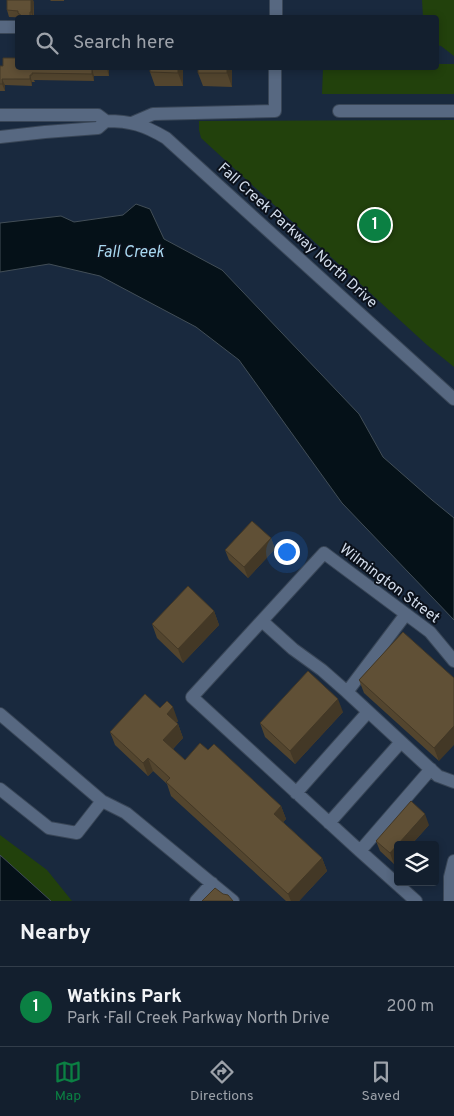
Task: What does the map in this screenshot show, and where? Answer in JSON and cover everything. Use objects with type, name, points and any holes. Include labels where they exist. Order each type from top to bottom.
[{"type":"street","points":[[276,0],[276,15]]},
{"type":"street","points":[[0,27],[15,27]]},
{"type":"street","points":[[132,123],[153,114],[275,111],[275,70]]},
{"type":"street","points":[[339,111],[454,111]]},
{"type":"street","points":[[0,115],[98,115],[106,121],[98,128],[0,138]]},
{"type":"street","name":"Fall Creek Parkway North Drive","points":[[106,121],[132,123],[158,134],[172,143],[454,399]]},
{"type":"street","name":"Wilmington Street","points":[[262,621],[324,553],[430,632],[454,661]]},
{"type":"street","points":[[347,692],[406,614]]},
{"type":"street","points":[[416,901],[192,697],[262,621],[293,649],[322,670],[347,692],[438,776],[454,782]]},
{"type":"street","points":[[296,793],[368,712]]},
{"type":"street","points":[[0,714],[102,801],[126,813],[233,901]]},
{"type":"street","points":[[329,823],[401,742]]},
{"type":"street","points":[[360,851],[431,769]]},
{"type":"street","points":[[0,789],[49,828],[77,833],[102,801]]},
{"type":"street","points":[[450,901],[450,877],[454,861]]},
{"type":"street","points":[[196,901],[212,883]]},
{"type":"green space","points":[[422,0],[454,0],[454,56],[439,46],[439,15],[423,15]]},
{"type":"green space","points":[[439,64],[454,64],[454,94],[322,94],[323,70],[439,70]]},
{"type":"green space","points":[[454,120],[454,367],[427,345],[201,138],[199,130],[199,121]]},
{"type":"green space","points":[[0,835],[47,870],[72,901],[51,901],[0,855]]},
{"type":"water","name":"Fall Creek","points":[[136,204],[150,209],[164,239],[222,270],[359,414],[383,457],[454,518],[454,620],[342,503],[239,360],[196,327],[100,276],[49,264],[0,272],[0,223],[61,216],[74,222],[123,215]]},
{"type":"water","points":[[0,855],[51,901],[0,901]]},
{"type":"building","points":[[7,0],[31,0],[30,15],[21,15],[18,11],[7,10]]},
{"type":"building","points":[[3,58],[15,58],[15,70],[92,70],[92,74],[32,73],[30,79],[2,79],[2,84],[0,84],[0,66],[3,66]]},
{"type":"building","points":[[150,70],[178,70],[178,73],[150,72]]},
{"type":"building","points":[[198,70],[227,70],[227,73],[198,73]]},
{"type":"building","points":[[252,521],[271,538],[244,567],[225,550]]},
{"type":"building","points":[[188,586],[214,611],[178,649],[152,624]]},
{"type":"building","points":[[403,632],[454,678],[454,726],[434,748],[359,680]]},
{"type":"building","points":[[308,671],[338,699],[290,751],[260,723]]},
{"type":"building","points":[[145,694],[160,708],[167,701],[173,707],[167,714],[178,724],[163,740],[185,760],[200,743],[208,750],[214,744],[281,806],[274,814],[322,858],[288,894],[166,782],[170,778],[148,758],[143,763],[110,732]]},
{"type":"building","points":[[411,801],[425,814],[401,841],[394,841],[394,849],[390,853],[376,841]]},
{"type":"building","points":[[215,888],[228,895],[233,901],[202,901]]},
{"type":"place","name":"Watkins Park","points":[[375,225]]}]
